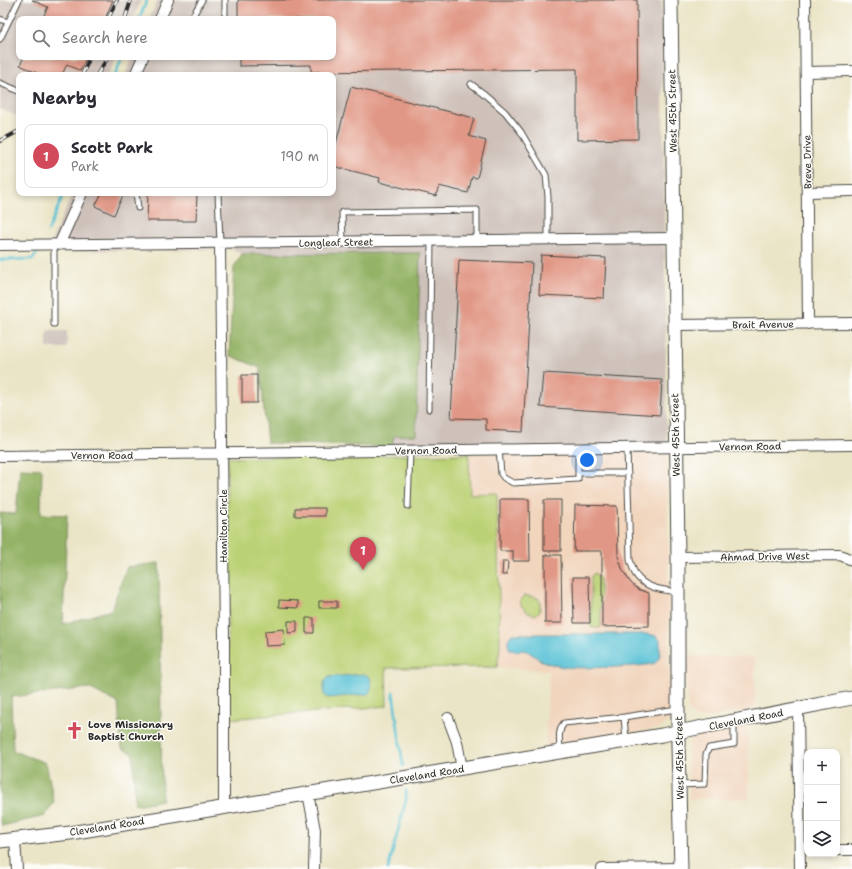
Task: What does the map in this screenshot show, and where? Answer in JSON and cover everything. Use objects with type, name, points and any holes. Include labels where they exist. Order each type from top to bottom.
[{"type":"street","points":[[161,16],[168,0]]},
{"type":"street","name":"West 45th Street","points":[[671,0],[675,447],[678,557],[678,732],[681,868]]},
{"type":"street","name":"Breve Drive","points":[[805,0],[808,324]]},
{"type":"street","points":[[136,72],[142,60]]},
{"type":"street","points":[[806,72],[852,71]]},
{"type":"street","points":[[807,192],[852,191]]},
{"type":"street","points":[[56,245],[80,196]]},
{"type":"street","name":"Longleaf Street","points":[[0,245],[220,244],[673,238]]},
{"type":"street","name":"Hamilton Circle","points":[[220,244],[223,454],[224,807]]},
{"type":"street","name":"Brait Avenue","points":[[674,325],[852,324]]},
{"type":"street","name":"Vernon Road","points":[[0,456],[852,445]]},
{"type":"street","name":"Ahmad Drive West","points":[[678,557],[840,555],[852,560]]},
{"type":"street","name":"Cleveland Road","points":[[0,841],[77,831],[462,769],[678,732],[852,698]]},
{"type":"street","points":[[798,709],[803,851],[800,869]]},
{"type":"street","points":[[448,718],[457,742],[462,769]]},
{"type":"street","points":[[308,793],[315,830],[314,869]]},
{"type":"street","points":[[15,840],[17,869]]},
{"type":"street","points":[[840,850],[852,850]]},
{"type":"street","points":[[602,869],[681,868]]},
{"type":"lane","points":[[0,39],[19,0]]},
{"type":"lane","points":[[193,16],[202,0]]},
{"type":"lane","points":[[225,0],[225,16]]},
{"type":"lane","points":[[0,19],[8,22]]},
{"type":"lane","points":[[0,82],[16,90]]},
{"type":"lane","points":[[471,84],[505,112],[520,132],[546,175],[548,197],[548,240]]},
{"type":"lane","points":[[136,196],[138,208]]},
{"type":"lane","points":[[218,196],[220,244]]},
{"type":"lane","points":[[343,242],[342,212],[477,210],[477,240]]},
{"type":"lane","points":[[429,409],[431,241]]},
{"type":"lane","points":[[54,324],[56,245]]},
{"type":"lane","points":[[500,449],[501,474],[504,478],[513,483],[578,480],[578,448]]},
{"type":"lane","points":[[627,448],[630,560],[636,576],[644,582],[658,589],[678,592]]},
{"type":"lane","points":[[408,506],[410,451]]},
{"type":"lane","points":[[578,473],[628,473]]},
{"type":"lane","points":[[561,752],[559,734],[564,723],[624,718],[678,708]]},
{"type":"lane","points":[[624,718],[626,741]]},
{"type":"lane","points":[[679,785],[705,784],[707,750],[709,748],[734,744],[734,721]]},
{"type":"shaded area","points":[[0,0],[141,0],[134,16],[16,16],[16,60],[115,60],[110,72],[16,72],[16,116],[0,109]]},
{"type":"shaded area","points":[[158,0],[662,0],[667,451],[392,447],[394,436],[416,435],[420,253],[242,254],[233,249],[59,251],[52,239],[72,196],[336,196],[336,72],[126,72],[132,60],[336,60],[336,16],[150,16]]},
{"type":"shaded area","points":[[47,331],[67,331],[67,348],[47,348]]},
{"type":"shaded area","points":[[667,451],[670,716],[668,721],[659,728],[545,749],[549,671],[497,667],[500,647],[497,494],[470,494],[469,454]]},
{"type":"shaded area","points":[[686,656],[755,657],[755,709],[700,719],[696,718],[688,708]]},
{"type":"shaded area","points":[[748,725],[749,798],[689,799],[688,750],[690,743],[695,737],[701,734]]},
{"type":"green space","points":[[420,253],[416,435],[394,436],[392,447],[267,443],[260,368],[229,355],[234,267],[242,254]]},
{"type":"green space","points":[[469,454],[470,494],[497,493],[500,647],[497,667],[386,668],[387,706],[228,719],[227,458]]},
{"type":"green space","points":[[20,468],[42,469],[41,514],[67,515],[63,624],[111,610],[127,567],[159,563],[162,800],[135,805],[133,754],[122,748],[118,703],[89,688],[11,697],[13,751],[46,763],[54,802],[45,816],[2,826],[0,817],[0,513],[16,514]]},
{"type":"green space","points":[[595,573],[600,579],[600,628],[591,627],[591,577]]},
{"type":"green space","points":[[524,595],[538,598],[540,602],[540,611],[535,615],[522,607],[520,602]]},
{"type":"water","points":[[512,634],[648,634],[656,636],[660,640],[659,659],[655,663],[640,666],[582,668],[564,667],[540,660],[527,651],[510,650],[508,642]]},
{"type":"water","points":[[364,674],[369,676],[371,683],[371,690],[368,694],[328,698],[324,695],[324,682],[329,677]]},
{"type":"building","points":[[32,0],[113,0],[106,16],[44,16],[48,7]]},
{"type":"building","points":[[238,0],[637,0],[638,139],[577,140],[577,69],[311,72],[311,65],[239,66],[239,60],[336,60],[336,16],[238,16]]},
{"type":"building","points":[[22,60],[86,60],[80,71],[67,64],[63,72],[35,72],[20,65]]},
{"type":"building","points":[[351,87],[474,118],[469,136],[486,141],[477,178],[472,177],[468,193],[439,186],[436,196],[379,182],[380,178],[336,167],[336,143]]},
{"type":"building","points":[[100,196],[123,196],[114,215],[95,206]]},
{"type":"building","points":[[148,196],[197,196],[196,221],[147,221]]},
{"type":"building","points":[[541,255],[606,258],[604,298],[539,295]]},
{"type":"building","points":[[459,260],[532,263],[523,432],[486,430],[486,419],[451,418]]},
{"type":"building","points":[[543,373],[662,380],[660,415],[540,407]]},
{"type":"building","points":[[242,375],[257,375],[257,403],[242,403]]},
{"type":"building","points":[[500,499],[529,499],[530,561],[513,561],[513,551],[500,551]]},
{"type":"building","points":[[544,500],[561,500],[561,551],[544,551]]},
{"type":"building","points":[[575,505],[617,506],[618,556],[623,571],[631,583],[638,589],[649,593],[649,626],[602,627],[602,551],[574,551]]},
{"type":"building","points":[[295,508],[325,508],[325,516],[295,516]]},
{"type":"building","points":[[545,555],[561,555],[562,623],[545,623]]},
{"type":"building","points":[[503,561],[508,561],[507,575],[502,575]]},
{"type":"building","points":[[573,577],[589,577],[590,623],[574,623]]},
{"type":"building","points":[[279,600],[298,601],[298,608],[279,607]]},
{"type":"building","points":[[319,601],[337,601],[337,608],[319,608]]},
{"type":"building","points":[[306,618],[314,618],[314,633],[306,633]]},
{"type":"building","points":[[288,621],[297,621],[297,632],[288,633]]},
{"type":"building","points":[[284,629],[285,645],[266,646],[265,631]]},
{"type":"waterway","points":[[140,16],[147,0]]},
{"type":"waterway","points":[[116,72],[121,60]]},
{"type":"waterway","points":[[48,231],[63,196]]},
{"type":"waterway","points":[[0,260],[33,259],[37,253]]},
{"type":"waterway","points":[[393,692],[403,766]]},
{"type":"waterway","points":[[388,869],[406,800],[406,790]]},
{"type":"railway","points":[[109,16],[117,0]]},
{"type":"railway","points":[[126,16],[131,0]]},
{"type":"railway","points":[[83,72],[89,60]]},
{"type":"railway","points":[[99,72],[106,60]]},
{"type":"railway","points":[[0,141],[16,133]]},
{"type":"place","name":"Scott Park","points":[[363,570]]},
{"type":"place","name":"Love Missionary Baptist Church","points":[[75,730]]}]
